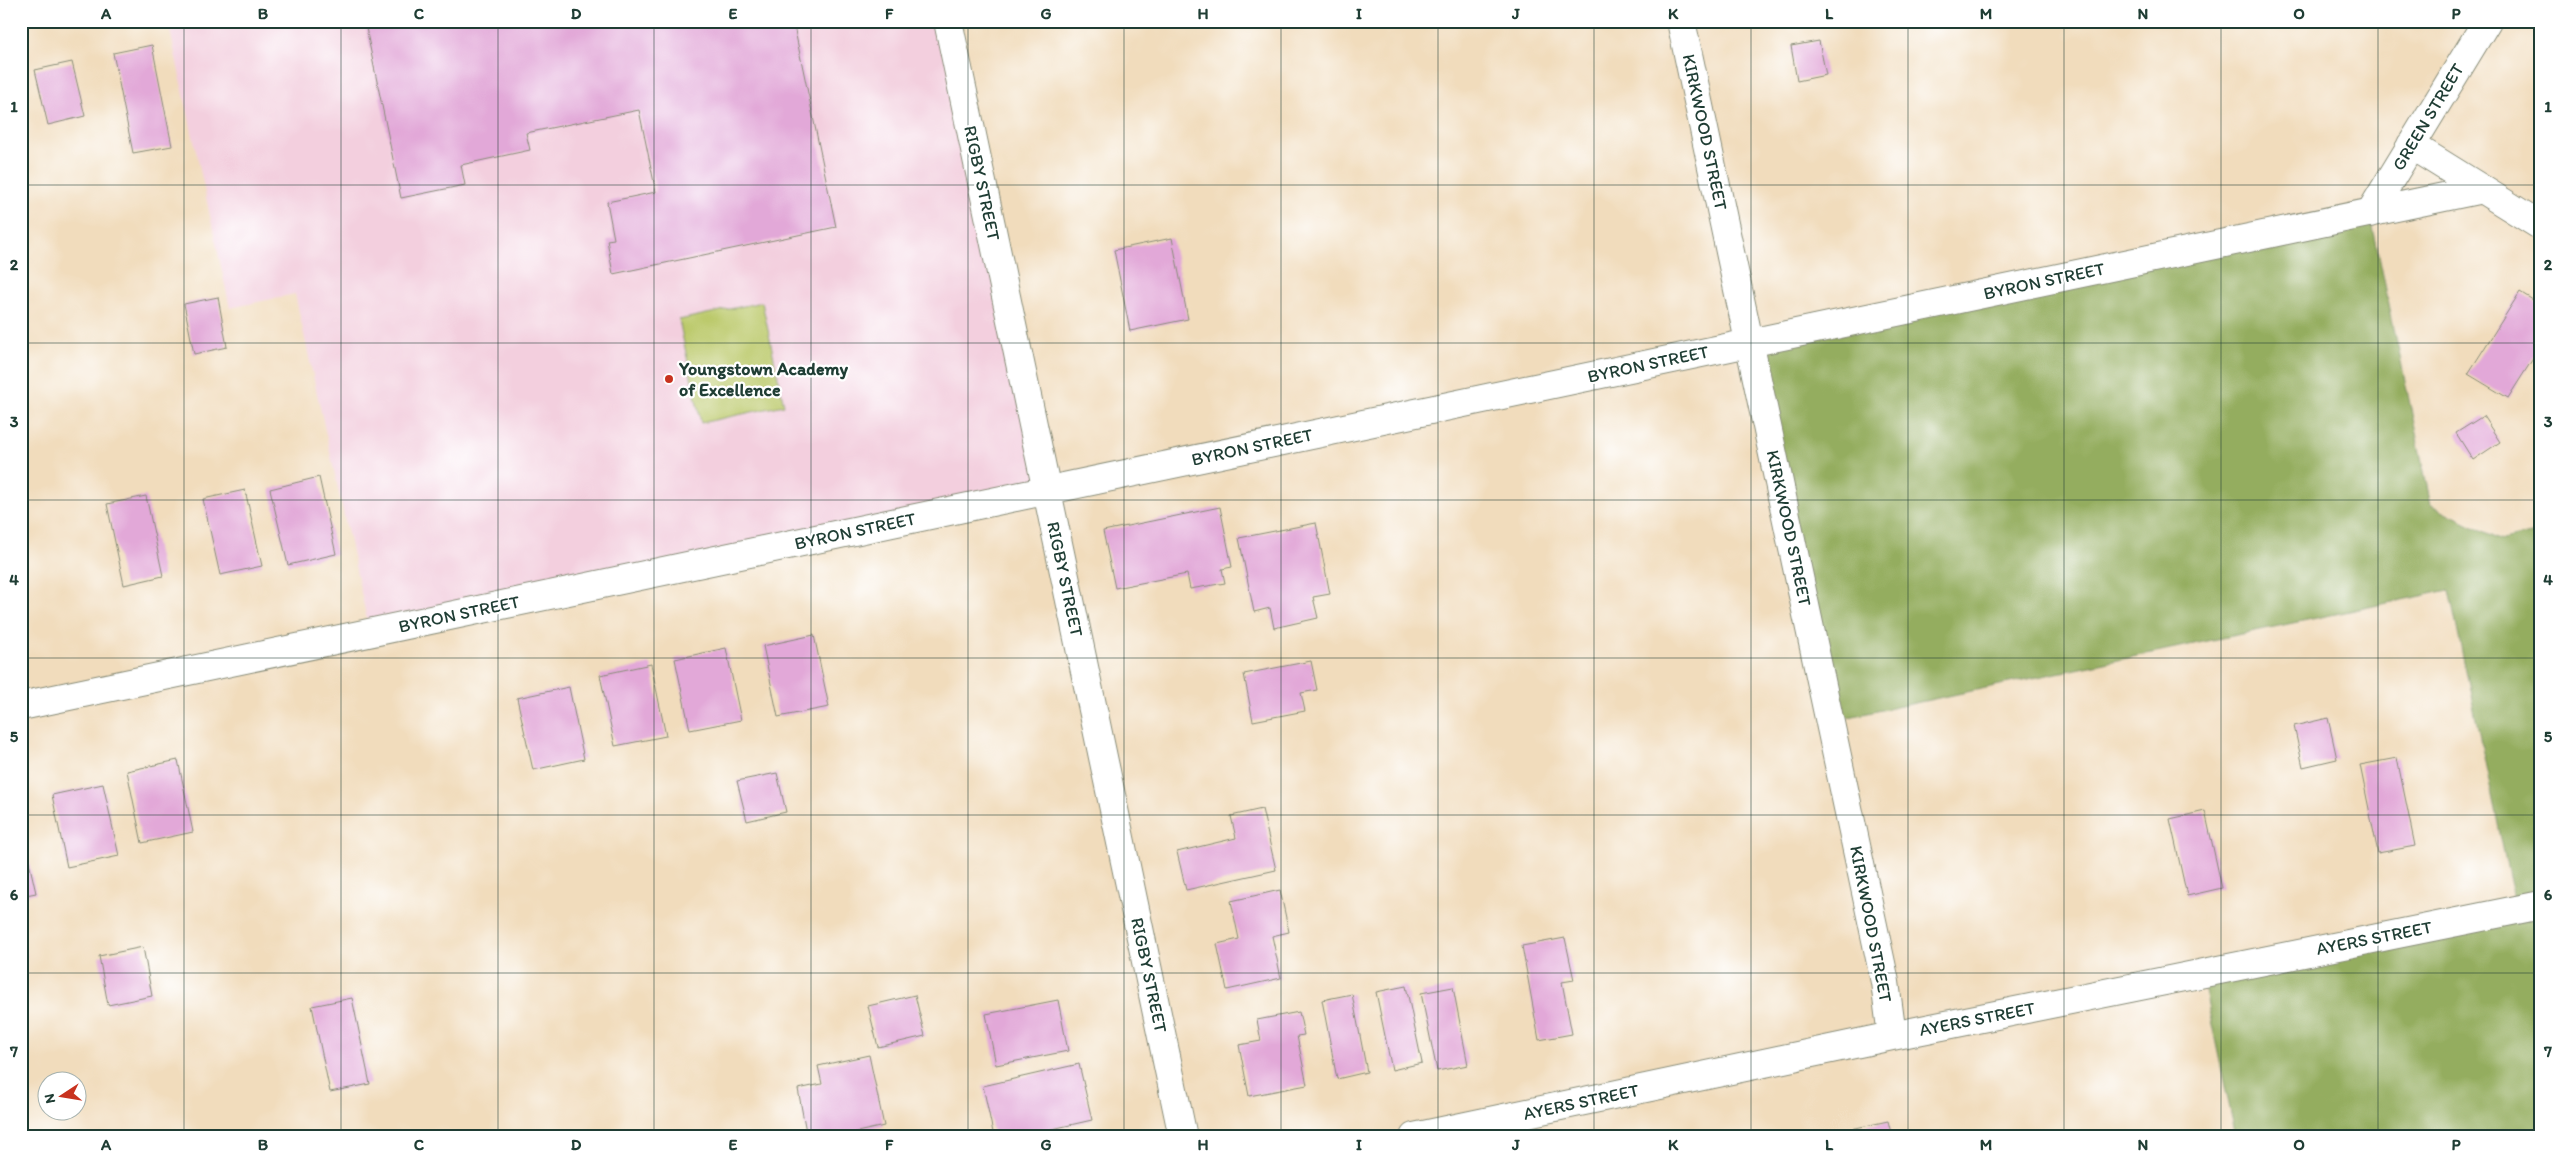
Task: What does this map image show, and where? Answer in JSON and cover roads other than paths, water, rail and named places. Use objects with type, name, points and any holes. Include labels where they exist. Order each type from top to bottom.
[{"type":"street","name":"RIGBY STREET","points":[[948,21],[1183,1137]]},
{"type":"street","name":"KIRKWOOD STREET","points":[[1681,21],[1885,982],[1892,1036]]},
{"type":"street","name":"GREEN STREET","points":[[2370,213],[2486,21]]},
{"type":"street","points":[[2411,145],[2541,226]]},
{"type":"street","name":"BYRON STREET","points":[[21,706],[2482,189]]},
{"type":"street","name":"AYERS STREET","points":[[1414,1137],[1892,1036],[2541,905]]},
{"type":"place","name":"Youngstown Academy of Excellence","points":[[669,379]]}]
